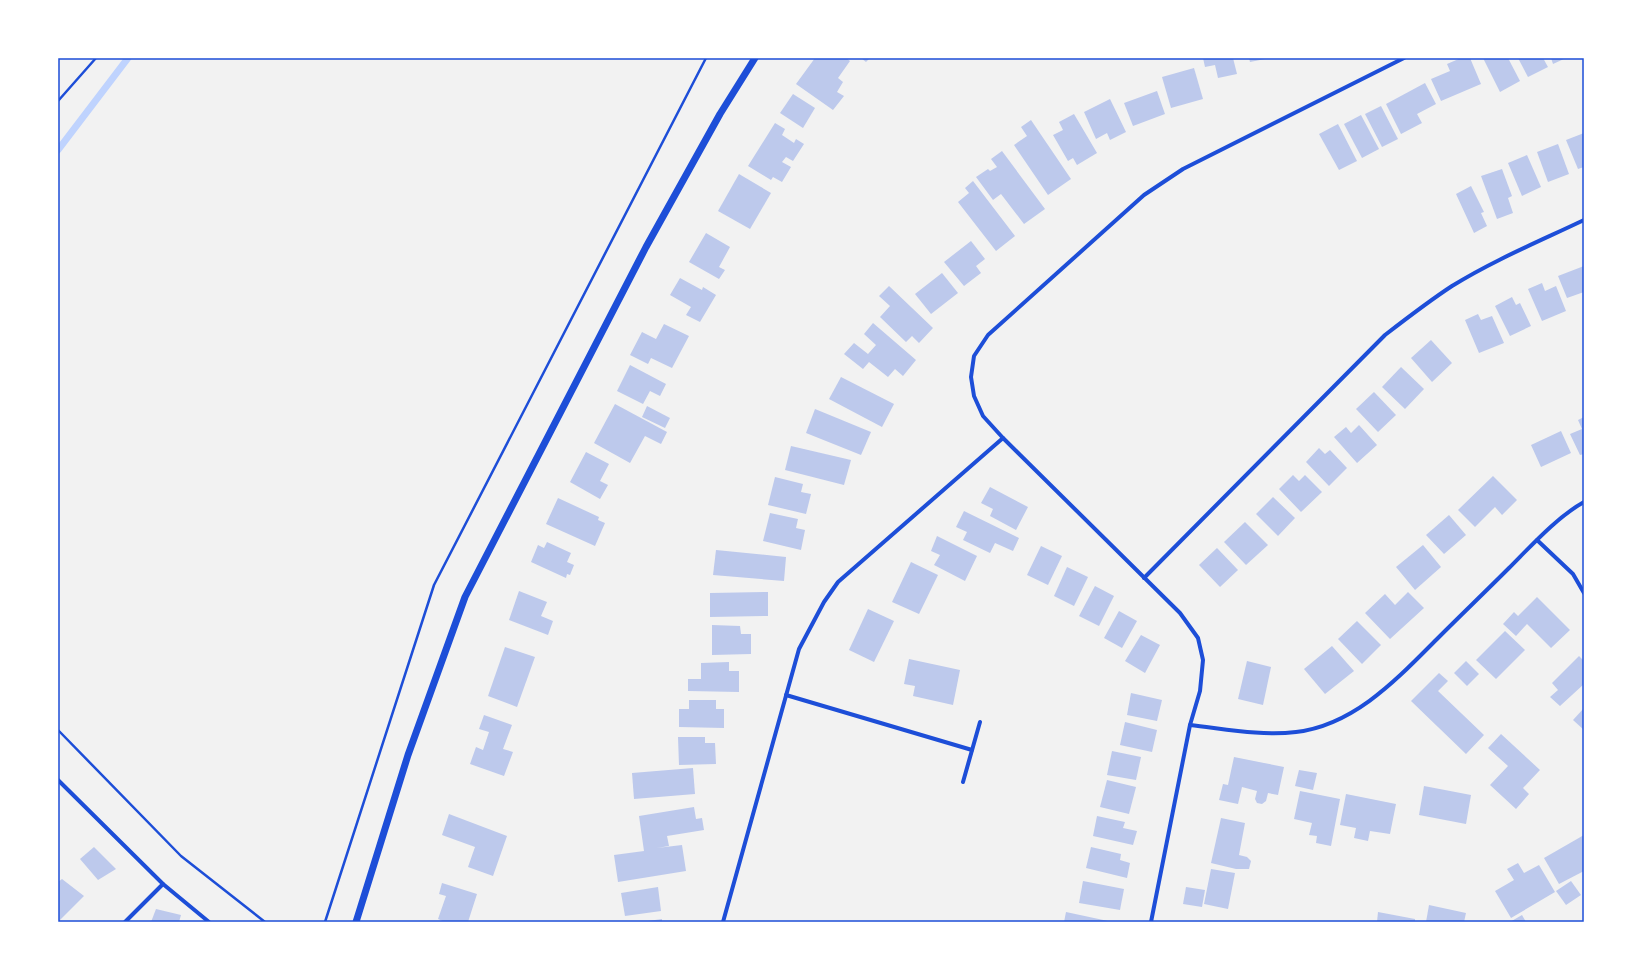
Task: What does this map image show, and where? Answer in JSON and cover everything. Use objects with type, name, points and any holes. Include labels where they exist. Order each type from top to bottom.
[{"type":"street","points":[[356,922],[408,755],[465,596],[646,247],[720,114],[755,58]]},
{"type":"street","points":[[1151,922],[1190,725],[1200,691],[1203,660],[1198,638],[1180,613],[1003,438],[983,416],[974,396],[971,377],[974,356],[988,335],[1144,195],[1182,169],[1404,58]]},
{"type":"street","points":[[1144,578],[1385,335],[1416,311],[1454,286],[1517,252],[1584,220]]},
{"type":"street","points":[[723,922],[799,649],[824,602],[838,582],[1003,438]]},
{"type":"street","points":[[1190,725],[1261,734],[1298,732],[1335,721],[1358,709],[1378,695],[1537,540],[1575,507],[1584,502]]},
{"type":"street","points":[[1537,540],[1574,574],[1584,593]]},
{"type":"street","points":[[786,695],[972,750]]},
{"type":"street","points":[[963,782],[980,722]]},
{"type":"street","points":[[58,780],[164,884],[209,922]]},
{"type":"street","points":[[125,922],[164,884]]},
{"type":"path","points":[[58,102],[96,58]]},
{"type":"path","points":[[325,922],[434,584],[706,58]]},
{"type":"path","points":[[58,730],[181,856],[265,922]]},
{"type":"building","points":[[815,58],[846,58],[850,61],[838,78],[843,82],[837,92],[844,96],[833,110],[796,84]]},
{"type":"building","points":[[861,58],[870,58],[866,62]]},
{"type":"building","points":[[1203,58],[1233,58],[1237,74],[1218,78],[1215,65],[1205,67]]},
{"type":"building","points":[[1249,58],[1265,58],[1265,59],[1250,62]]},
{"type":"building","points":[[1461,58],[1470,58],[1481,84],[1441,101],[1431,79],[1450,71],[1447,64]]},
{"type":"building","points":[[1483,58],[1508,58],[1520,81],[1500,92]]},
{"type":"building","points":[[1518,58],[1543,58],[1548,67],[1528,77]]},
{"type":"building","points":[[1551,58],[1566,58],[1553,64]]},
{"type":"building","points":[[1194,68],[1203,99],[1171,108],[1162,77]]},
{"type":"building","points":[[1425,83],[1436,104],[1417,114],[1422,123],[1401,134],[1386,104]]},
{"type":"building","points":[[1157,91],[1165,114],[1133,126],[1124,103]]},
{"type":"building","points":[[793,94],[815,108],[803,128],[780,113]]},
{"type":"building","points":[[1110,99],[1126,132],[1110,140],[1107,133],[1096,139],[1084,112]]},
{"type":"building","points":[[1381,106],[1398,139],[1382,147],[1365,114]]},
{"type":"building","points":[[1074,114],[1097,153],[1077,165],[1073,158],[1068,161],[1053,135],[1063,130],[1059,122]]},
{"type":"building","points":[[1361,115],[1379,149],[1362,158],[1344,124]]},
{"type":"building","points":[[1031,120],[1071,179],[1048,195],[1014,145],[1027,136],[1021,127]]},
{"type":"building","points":[[775,123],[785,129],[782,135],[794,143],[796,139],[804,144],[793,161],[786,157],[782,162],[791,167],[782,182],[773,177],[771,180],[748,166]]},
{"type":"building","points":[[1338,124],[1357,161],[1339,170],[1319,134]]},
{"type":"building","points":[[1584,133],[1584,167],[1578,169],[1566,140]]},
{"type":"building","points":[[1558,144],[1569,174],[1548,182],[1537,152]]},
{"type":"building","points":[[1002,151],[1045,209],[1024,224],[1001,194],[993,200],[976,177],[988,169],[990,171],[997,167],[991,159]]},
{"type":"building","points":[[1527,155],[1541,187],[1522,196],[1508,163]]},
{"type":"building","points":[[1502,169],[1512,196],[1508,198],[1513,213],[1497,219],[1481,176]]},
{"type":"building","points":[[739,174],[771,193],[750,229],[718,211]]},
{"type":"building","points":[[973,181],[1015,236],[996,251],[958,202],[969,193],[965,188]]},
{"type":"building","points":[[1471,186],[1484,212],[1481,213],[1487,226],[1474,233],[1456,194]]},
{"type":"building","points":[[706,233],[730,247],[719,267],[725,270],[719,279],[689,262]]},
{"type":"building","points":[[971,241],[985,259],[976,266],[981,273],[964,286],[944,262]]},
{"type":"building","points":[[1584,266],[1584,292],[1567,298],[1558,276]]},
{"type":"building","points":[[942,273],[958,293],[931,314],[915,294]]},
{"type":"building","points":[[680,278],[702,290],[703,287],[716,295],[700,322],[686,315],[691,307],[670,295]]},
{"type":"building","points":[[1542,283],[1545,291],[1556,286],[1566,311],[1542,321],[1528,289]]},
{"type":"building","points":[[889,286],[933,328],[919,343],[912,336],[906,342],[880,317],[890,306],[879,296]]},
{"type":"building","points":[[1512,297],[1516,305],[1520,303],[1531,326],[1510,336],[1495,306]]},
{"type":"building","points":[[1478,314],[1481,320],[1492,316],[1504,343],[1479,353],[1465,320]]},
{"type":"building","points":[[873,323],[916,360],[903,376],[895,369],[888,377],[869,362],[863,369],[844,354],[854,343],[868,354],[876,345],[864,334]]},
{"type":"building","points":[[664,324],[689,336],[672,368],[651,358],[648,364],[630,355],[642,332],[656,339]]},
{"type":"building","points":[[1431,340],[1452,363],[1432,382],[1411,358]]},
{"type":"building","points":[[630,365],[666,384],[660,396],[650,391],[643,404],[617,391]]},
{"type":"building","points":[[1401,367],[1424,389],[1405,409],[1382,387]]},
{"type":"building","points":[[841,377],[894,404],[882,427],[829,399]]},
{"type":"building","points":[[1374,392],[1396,415],[1378,432],[1356,409]]},
{"type":"building","points":[[615,404],[667,432],[661,444],[645,436],[630,463],[594,443]]},
{"type":"building","points":[[647,406],[670,418],[665,428],[642,417]]},
{"type":"building","points":[[815,409],[871,432],[861,455],[806,433]]},
{"type":"building","points":[[1584,417],[1584,454],[1580,455],[1570,434],[1582,429],[1578,420]]},
{"type":"building","points":[[1359,425],[1377,445],[1357,463],[1334,437],[1346,427],[1351,433]]},
{"type":"building","points":[[1561,431],[1571,453],[1541,467],[1531,445]]},
{"type":"building","points":[[791,446],[851,460],[844,485],[785,470]]},
{"type":"building","points":[[1319,448],[1325,454],[1330,450],[1347,468],[1329,486],[1306,462]]},
{"type":"building","points":[[586,452],[609,464],[600,481],[608,485],[600,499],[570,482]]},
{"type":"building","points":[[1293,475],[1299,481],[1305,475],[1322,492],[1301,512],[1279,489]]},
{"type":"building","points":[[1493,476],[1517,500],[1502,515],[1495,507],[1475,527],[1458,510]]},
{"type":"building","points":[[775,477],[803,484],[801,492],[811,494],[806,514],[768,505]]},
{"type":"building","points":[[990,487],[1028,507],[1016,530],[990,516],[993,509],[981,503]]},
{"type":"building","points":[[1273,497],[1295,518],[1278,536],[1256,514]]},
{"type":"building","points":[[558,498],[599,517],[598,520],[605,523],[595,546],[546,524]]},
{"type":"building","points":[[964,511],[1019,538],[1013,551],[995,543],[990,553],[963,540],[967,532],[956,527]]},
{"type":"building","points":[[770,513],[798,519],[796,528],[805,530],[801,550],[763,541]]},
{"type":"building","points":[[1449,515],[1466,535],[1444,554],[1426,535]]},
{"type":"building","points":[[1245,522],[1268,545],[1246,565],[1224,542]]},
{"type":"building","points":[[937,536],[977,556],[965,581],[934,565],[940,555],[931,551]]},
{"type":"building","points":[[547,542],[571,553],[567,562],[574,565],[570,575],[567,574],[566,578],[531,562],[538,545],[544,548]]},
{"type":"building","points":[[1423,545],[1441,567],[1415,590],[1396,567]]},
{"type":"building","points":[[1041,546],[1062,556],[1048,585],[1027,575]]},
{"type":"building","points":[[1217,548],[1238,570],[1220,587],[1199,565]]},
{"type":"building","points":[[716,550],[786,557],[784,581],[713,575]]},
{"type":"building","points":[[911,562],[938,575],[919,614],[892,602]]},
{"type":"building","points":[[1067,567],[1088,577],[1074,606],[1054,596]]},
{"type":"building","points":[[1095,586],[1114,596],[1099,626],[1079,616]]},
{"type":"building","points":[[519,591],[547,602],[541,616],[553,621],[548,635],[509,620]]},
{"type":"building","points":[[768,592],[768,616],[710,617],[710,593]]},
{"type":"building","points":[[1408,592],[1424,608],[1390,639],[1365,613],[1385,594],[1395,605]]},
{"type":"building","points":[[1537,597],[1570,630],[1551,648],[1527,624],[1516,636],[1503,624],[1514,612],[1518,616]]},
{"type":"building","points":[[868,609],[894,621],[874,662],[849,650]]},
{"type":"building","points":[[1119,611],[1137,621],[1122,648],[1104,638]]},
{"type":"building","points":[[1357,621],[1381,645],[1362,664],[1338,639]]},
{"type":"building","points":[[712,625],[740,626],[741,634],[751,634],[751,654],[712,655]]},
{"type":"building","points":[[1505,631],[1525,650],[1496,679],[1476,660]]},
{"type":"building","points":[[1141,635],[1160,645],[1145,673],[1125,661]]},
{"type":"building","points":[[1332,646],[1354,671],[1325,694],[1304,669]]},
{"type":"building","points":[[505,647],[535,657],[517,707],[488,696]]},
{"type":"building","points":[[1579,656],[1584,661],[1584,684],[1560,706],[1550,697],[1558,690],[1552,683]]},
{"type":"building","points":[[909,659],[960,670],[953,705],[913,696],[915,686],[904,684]]},
{"type":"building","points":[[1247,661],[1271,667],[1263,705],[1238,699]]},
{"type":"building","points":[[1466,661],[1479,674],[1467,686],[1454,673]]},
{"type":"building","points":[[729,662],[729,671],[739,671],[739,692],[688,691],[688,679],[701,679],[701,663]]},
{"type":"building","points":[[1439,673],[1448,681],[1438,691],[1484,735],[1466,754],[1411,701]]},
{"type":"building","points":[[1131,693],[1162,700],[1157,721],[1127,715]]},
{"type":"building","points":[[689,700],[716,700],[716,709],[724,709],[724,728],[679,727],[679,709],[689,709]]},
{"type":"building","points":[[1584,708],[1584,730],[1573,720]]},
{"type":"building","points":[[484,715],[512,725],[503,749],[513,752],[504,776],[470,764],[476,747],[483,750],[489,732],[479,729]]},
{"type":"building","points":[[1125,722],[1157,730],[1152,752],[1120,745]]},
{"type":"building","points":[[1501,734],[1540,770],[1523,788],[1529,794],[1516,809],[1490,785],[1508,766],[1488,748]]},
{"type":"building","points":[[678,737],[705,737],[705,743],[715,743],[716,764],[679,765]]},
{"type":"building","points":[[1112,751],[1141,757],[1136,780],[1107,775]]},
{"type":"building","points":[[1234,757],[1284,767],[1278,795],[1268,793],[1266,801],[1262,804],[1257,803],[1255,799],[1257,791],[1242,787],[1238,804],[1219,800],[1223,784],[1228,785]]},
{"type":"building","points":[[693,768],[695,794],[634,799],[632,773]]},
{"type":"building","points":[[1299,770],[1317,773],[1313,790],[1295,786]]},
{"type":"building","points":[[1107,780],[1136,787],[1129,814],[1100,807]]},
{"type":"building","points":[[1424,786],[1471,795],[1466,824],[1419,815]]},
{"type":"building","points":[[1300,791],[1340,799],[1331,846],[1316,843],[1317,836],[1309,835],[1312,823],[1294,819]]},
{"type":"building","points":[[1346,794],[1396,804],[1390,834],[1370,831],[1368,841],[1354,838],[1356,828],[1340,825]]},
{"type":"building","points":[[694,807],[696,819],[702,818],[704,830],[667,836],[669,846],[657,848],[682,845],[686,871],[618,882],[614,855],[644,851],[639,816]]},
{"type":"building","points":[[449,814],[507,836],[493,876],[468,867],[475,847],[442,835]]},
{"type":"building","points":[[1097,816],[1125,822],[1123,828],[1137,831],[1133,845],[1093,836]]},
{"type":"building","points":[[1221,818],[1245,823],[1239,855],[1247,857],[1251,861],[1249,869],[1236,869],[1211,863]]},
{"type":"building","points":[[1584,835],[1584,871],[1559,884],[1544,858]]},
{"type":"building","points":[[94,847],[116,869],[98,880],[80,859]]},
{"type":"building","points":[[1091,847],[1121,854],[1120,860],[1130,863],[1127,878],[1086,868]]},
{"type":"building","points":[[1518,863],[1524,873],[1539,865],[1555,892],[1511,918],[1495,891],[1514,880],[1507,869]]},
{"type":"building","points":[[1211,869],[1235,873],[1228,909],[1204,904]]},
{"type":"building","points":[[62,879],[84,896],[58,922],[58,882]]},
{"type":"building","points":[[1083,881],[1124,889],[1120,910],[1079,903]]},
{"type":"building","points":[[1571,881],[1581,895],[1566,905],[1556,891]]},
{"type":"building","points":[[442,883],[477,894],[468,922],[445,922],[438,919],[446,896],[439,894]]},
{"type":"building","points":[[658,887],[661,911],[625,916],[621,893]]},
{"type":"building","points":[[1186,887],[1205,890],[1202,907],[1183,904]]},
{"type":"building","points":[[1429,905],[1466,913],[1464,922],[1426,922]]},
{"type":"building","points":[[156,909],[181,915],[179,922],[151,922]]},
{"type":"building","points":[[1066,912],[1108,921],[1108,922],[1064,922]]},
{"type":"building","points":[[1378,912],[1415,919],[1415,922],[1377,922]]},
{"type":"building","points":[[1522,915],[1526,922],[1510,922]]},
{"type":"building","points":[[662,919],[662,922],[648,922],[648,921]]},
{"type":"waterway","points":[[58,150],[128,58]]}]
